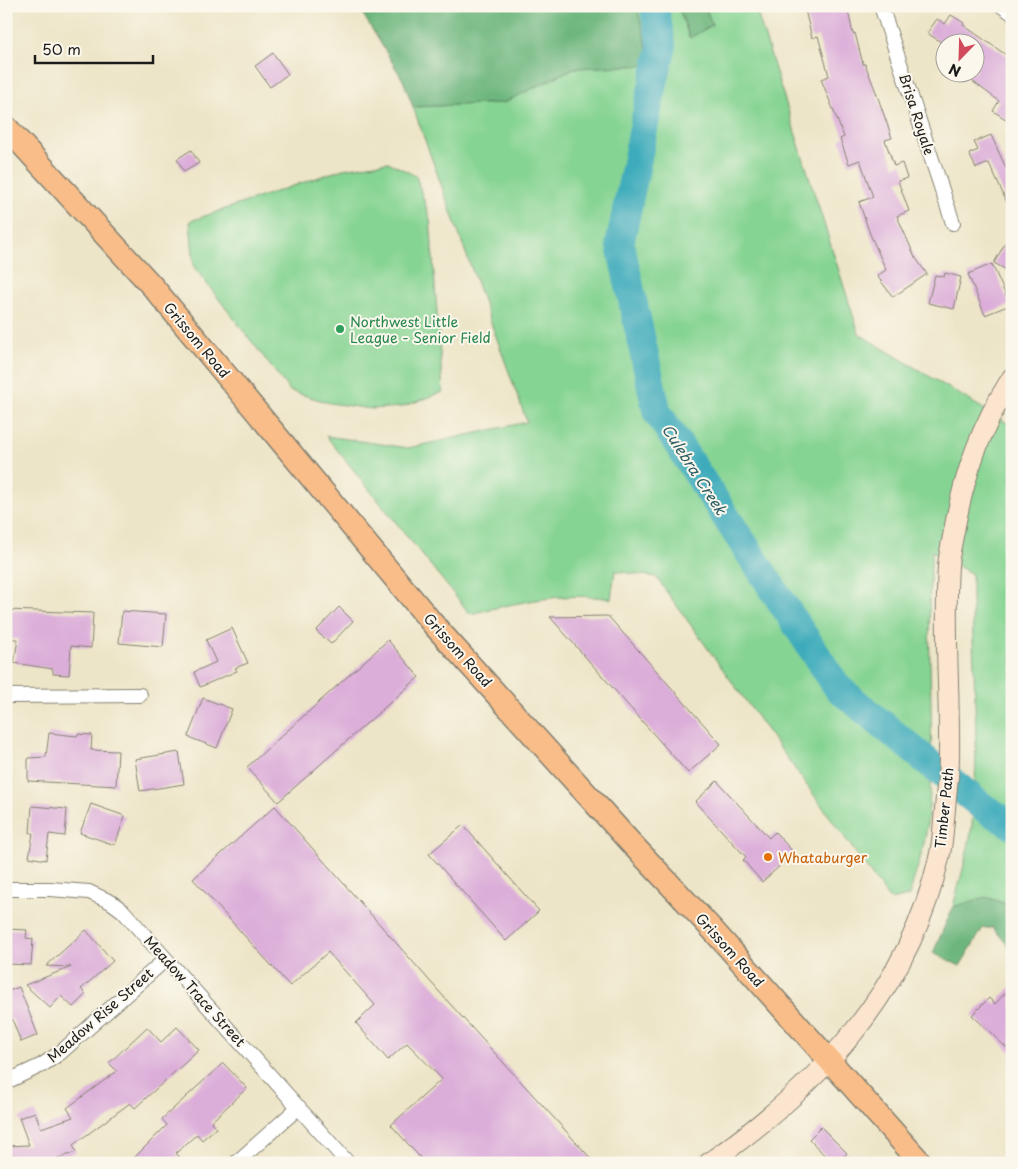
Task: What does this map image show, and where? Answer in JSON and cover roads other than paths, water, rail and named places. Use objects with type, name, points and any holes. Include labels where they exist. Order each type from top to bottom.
[{"type":"main road","name":"Grissom Road","points":[[6,127],[154,287],[433,624],[711,928],[921,1163]]},
{"type":"street","name":"Brisa Royale","points":[[881,6],[953,222]]},
{"type":"street","points":[[1002,6],[1012,13]]},
{"type":"street","name":"Timber Path","points":[[709,1163],[768,1118],[830,1060],[865,1020],[897,971],[930,894],[940,856],[949,758],[948,564],[958,506],[974,450],[1001,395],[1012,378]]},
{"type":"street","points":[[6,696],[140,695]]},
{"type":"street","name":"Meadow Trace Street","points":[[6,889],[50,889],[89,892],[111,902],[123,911],[348,1163]]},
{"type":"street","name":"Meadow Rise Street","points":[[6,1082],[36,1068],[60,1053],[166,959]]},
{"type":"street","points":[[236,1163],[299,1107]]},
{"type":"waterway","name":"Culebra Creek","points":[[654,6],[662,47],[620,243],[657,412],[838,688],[984,808],[1012,825]]},
{"type":"place","name":"Northwest Little League - Senior Field","points":[[340,329]]},
{"type":"place","name":"Whataburger","points":[[768,857]]}]
